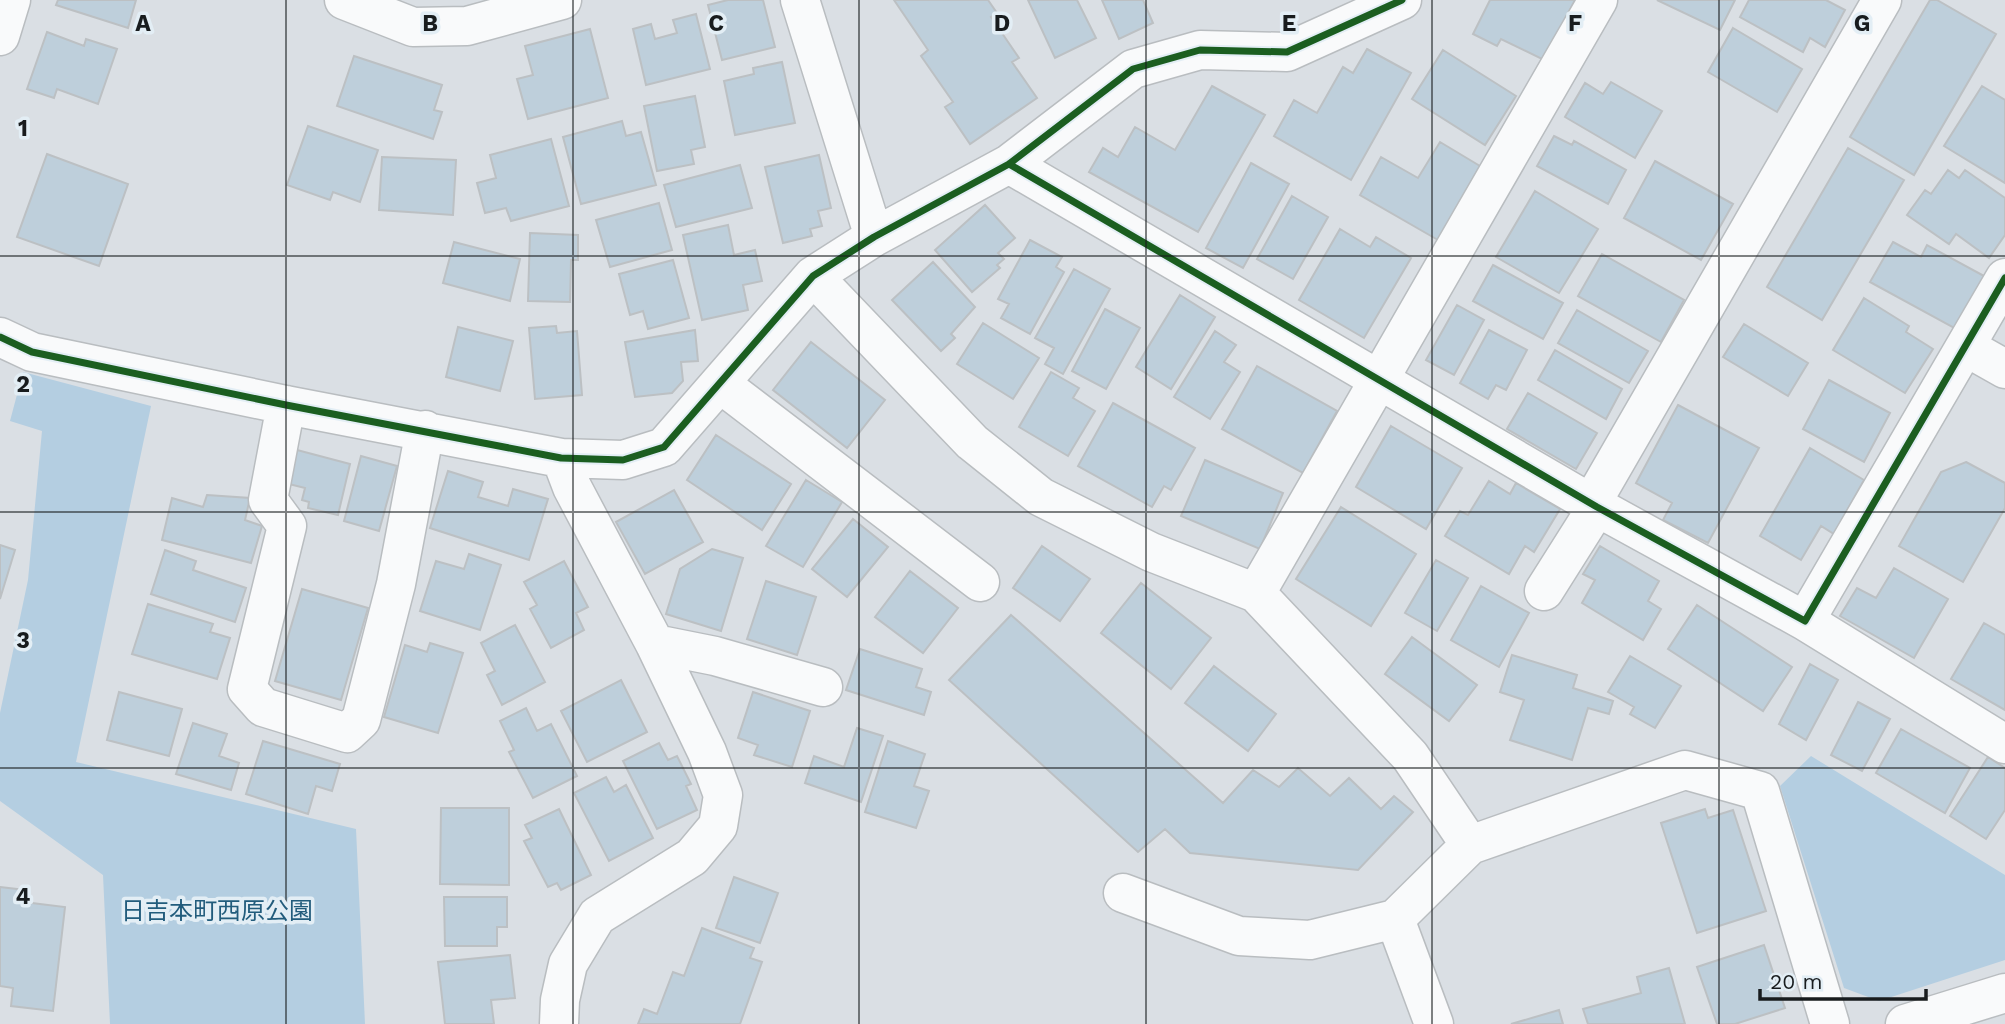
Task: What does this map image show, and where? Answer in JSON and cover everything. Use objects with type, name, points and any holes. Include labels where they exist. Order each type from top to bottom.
[{"type":"street","points":[[0,36],[11,0]]},
{"type":"street","points":[[344,0],[413,27],[467,26],[562,0]]},
{"type":"street","points":[[800,0],[874,237]]},
{"type":"street","points":[[0,337],[32,352],[286,405],[561,457],[623,460],[664,447],[722,385],[774,318],[813,276],[874,237],[1009,164],[1133,69],[1200,50],[1287,52],[1402,0]]},
{"type":"street","points":[[1256,593],[1598,0]]},
{"type":"street","points":[[1544,591],[1882,0]]},
{"type":"street","points":[[1009,164],[1594,505],[1805,621],[2005,744]]},
{"type":"street","points":[[813,276],[972,442],[1041,497],[1151,552],[1256,593],[1285,628],[1332,671],[1410,756],[1471,845]]},
{"type":"street","points":[[1805,621],[2005,278]]},
{"type":"street","points":[[1966,347],[2005,369]]},
{"type":"street","points":[[722,385],[980,582]]},
{"type":"street","points":[[286,405],[268,500],[287,526],[247,689],[263,707],[347,733],[361,720],[396,584],[425,430]]},
{"type":"street","points":[[559,1024],[568,964],[597,916],[692,857],[718,826],[723,795],[707,752],[655,644],[572,487],[561,457]]},
{"type":"street","points":[[655,644],[715,656],[823,687]]},
{"type":"street","points":[[1123,894],[1239,936],[1310,940],[1395,919],[1471,845],[1685,770],[1760,791],[1830,1024]]},
{"type":"street","points":[[1395,919],[1434,1024]]},
{"type":"street","points":[[1905,1024],[2005,993]]},
{"type":"green space","name":"日吉本町西原公園","points":[[23,372],[151,406],[76,762],[356,829],[365,1024],[110,1024],[103,875],[0,801],[0,713],[28,580],[42,431],[10,421]]},
{"type":"green space","points":[[1811,756],[2005,875],[2005,960],[1879,1001],[1844,988],[1780,786]]},
{"type":"building","points":[[58,0],[136,0],[128,28],[56,5]]},
{"type":"building","points":[[728,0],[763,0],[775,47],[722,60],[708,5]]},
{"type":"building","points":[[894,0],[988,0],[997,13],[991,17],[1019,58],[1012,62],[1037,98],[970,144],[945,107],[953,102],[921,56],[928,50]]},
{"type":"building","points":[[1028,0],[1077,0],[1096,38],[1055,58]]},
{"type":"building","points":[[1102,0],[1143,0],[1153,23],[1119,39]]},
{"type":"building","points":[[1490,0],[1575,0],[1544,60],[1501,39],[1497,46],[1473,34]]},
{"type":"building","points":[[1657,0],[1735,0],[1720,30]]},
{"type":"building","points":[[1749,0],[1826,0],[1845,10],[1825,47],[1810,38],[1803,52],[1740,17]]},
{"type":"building","points":[[1930,0],[1937,0],[1996,34],[1914,175],[1850,137]]},
{"type":"building","points":[[696,14],[710,69],[646,85],[633,29],[651,24],[655,39],[677,33],[673,20]]},
{"type":"building","points":[[1733,28],[1802,69],[1777,112],[1708,72]]},
{"type":"building","points":[[590,29],[608,98],[528,119],[517,79],[533,75],[525,46]]},
{"type":"building","points":[[47,32],[84,46],[86,39],[117,49],[98,104],[57,89],[54,98],[27,89]]},
{"type":"building","points":[[1367,49],[1411,73],[1351,180],[1274,136],[1294,100],[1317,113],[1343,67],[1353,73]]},
{"type":"building","points":[[1443,50],[1516,96],[1485,145],[1412,99]]},
{"type":"building","points":[[354,56],[442,85],[434,110],[442,112],[433,139],[337,106]]},
{"type":"building","points":[[782,62],[795,123],[735,135],[724,81],[754,74],[753,68]]},
{"type":"building","points":[[1611,82],[1662,111],[1635,158],[1565,117],[1585,83],[1603,94]]},
{"type":"building","points":[[1212,86],[1265,115],[1198,232],[1089,172],[1103,148],[1118,157],[1135,127],[1175,150]]},
{"type":"building","points":[[1982,86],[2005,100],[2005,183],[1944,146]]},
{"type":"building","points":[[695,96],[705,147],[691,150],[694,164],[657,171],[644,106]]},
{"type":"building","points":[[622,121],[626,136],[641,132],[656,185],[581,204],[563,137]]},
{"type":"building","points":[[308,126],[378,150],[360,202],[333,192],[330,200],[287,185]]},
{"type":"building","points":[[1554,136],[1572,145],[1574,141],[1626,170],[1608,204],[1537,166]]},
{"type":"building","points":[[551,139],[569,206],[511,221],[506,208],[485,213],[477,183],[496,178],[490,155]]},
{"type":"building","points":[[1440,142],[1480,166],[1438,240],[1360,195],[1381,157],[1418,178]]},
{"type":"building","points":[[1848,148],[1904,180],[1822,320],[1767,287]]},
{"type":"building","points":[[47,154],[128,184],[99,266],[17,237]]},
{"type":"building","points":[[819,155],[831,208],[818,211],[822,226],[810,229],[812,236],[783,243],[765,167]]},
{"type":"building","points":[[382,157],[456,160],[453,215],[379,210]]},
{"type":"building","points":[[1655,161],[1733,204],[1701,260],[1624,218]]},
{"type":"building","points":[[1251,163],[1289,184],[1243,268],[1206,248]]},
{"type":"building","points":[[740,165],[752,208],[676,227],[664,185]]},
{"type":"building","points":[[1948,170],[1959,178],[1965,170],[2005,198],[2005,235],[1989,258],[1956,234],[1949,244],[1907,215],[1925,190],[1931,194]]},
{"type":"building","points":[[1535,191],[1598,229],[1559,293],[1496,257]]},
{"type":"building","points":[[1292,196],[1328,217],[1293,279],[1257,259]]},
{"type":"building","points":[[659,203],[672,250],[610,267],[596,220]]},
{"type":"building","points":[[985,205],[1015,238],[998,253],[1004,259],[997,265],[1000,268],[972,292],[935,250]]},
{"type":"building","points":[[728,225],[734,255],[755,250],[762,281],[743,285],[748,310],[702,320],[683,235]]},
{"type":"building","points":[[1340,229],[1370,247],[1376,237],[1411,258],[1364,338],[1299,300]]},
{"type":"building","points":[[530,233],[578,235],[578,260],[571,260],[570,302],[528,301]]},
{"type":"building","points":[[1030,240],[1062,257],[1056,267],[1064,272],[1030,334],[1001,318],[1009,304],[998,299]]},
{"type":"building","points":[[454,242],[520,259],[510,301],[443,283]]},
{"type":"building","points":[[1893,242],[1921,257],[1927,245],[1984,276],[1956,329],[1870,282]]},
{"type":"building","points":[[1602,254],[1684,300],[1661,342],[1578,296]]},
{"type":"building","points":[[673,260],[689,318],[648,329],[643,311],[630,315],[619,274]]},
{"type":"building","points":[[933,262],[975,307],[951,334],[955,338],[941,351],[892,300]]},
{"type":"building","points":[[1493,265],[1563,303],[1543,339],[1473,301]]},
{"type":"building","points":[[1074,269],[1110,289],[1063,374],[1045,364],[1054,348],[1035,338]]},
{"type":"building","points":[[1180,295],[1215,317],[1171,389],[1136,367]]},
{"type":"building","points":[[1864,298],[1909,326],[1906,332],[1933,349],[1905,393],[1833,350]]},
{"type":"building","points":[[1457,305],[1484,320],[1454,375],[1426,360]]},
{"type":"building","points":[[1105,309],[1140,328],[1106,389],[1072,371]]},
{"type":"building","points":[[1577,310],[1648,351],[1629,383],[1558,343]]},
{"type":"building","points":[[983,323],[1039,358],[1013,399],[957,364]]},
{"type":"building","points":[[1744,324],[1808,363],[1788,396],[1723,357]]},
{"type":"building","points":[[556,326],[557,333],[577,331],[582,395],[535,399],[529,328]]},
{"type":"building","points":[[458,327],[513,341],[500,391],[446,377]]},
{"type":"building","points":[[695,330],[698,361],[681,362],[683,381],[672,393],[635,397],[625,342]]},
{"type":"building","points":[[1489,330],[1527,350],[1506,390],[1496,385],[1488,399],[1460,383]]},
{"type":"building","points":[[1215,331],[1236,345],[1224,362],[1240,372],[1210,419],[1174,397]]},
{"type":"building","points":[[811,342],[885,400],[847,448],[773,390]]},
{"type":"building","points":[[1555,350],[1622,389],[1606,419],[1538,380]]},
{"type":"building","points":[[1257,366],[1337,411],[1303,473],[1222,429]]},
{"type":"building","points":[[1051,372],[1079,388],[1073,398],[1095,411],[1068,456],[1019,427]]},
{"type":"building","points":[[1829,380],[1890,413],[1864,462],[1803,429]]},
{"type":"building","points":[[1528,393],[1597,433],[1576,469],[1507,429]]},
{"type":"building","points":[[1113,403],[1195,448],[1171,490],[1164,486],[1152,507],[1078,466]]},
{"type":"building","points":[[1678,405],[1759,448],[1708,543],[1663,520],[1672,503],[1636,483]]},
{"type":"building","points":[[1391,426],[1462,468],[1426,529],[1356,487]]},
{"type":"building","points":[[716,435],[791,484],[762,530],[687,480]]},
{"type":"building","points":[[1810,448],[1864,480],[1834,534],[1821,526],[1801,560],[1760,536]]},
{"type":"building","points":[[297,450],[350,464],[338,515],[308,508],[309,502],[302,500],[305,488],[289,484]]},
{"type":"building","points":[[361,456],[397,466],[379,531],[344,521]]},
{"type":"building","points":[[1205,460],[1283,493],[1260,549],[1181,516]]},
{"type":"building","points":[[1966,462],[2005,483],[2005,508],[1963,582],[1899,546],[1941,472]]},
{"type":"building","points":[[448,471],[483,482],[478,497],[508,506],[513,489],[548,499],[529,560],[430,528]]},
{"type":"building","points":[[806,480],[842,502],[803,567],[766,546]]},
{"type":"building","points":[[1489,481],[1510,494],[1516,483],[1560,509],[1534,552],[1525,546],[1509,574],[1445,536],[1460,511],[1468,515]]},
{"type":"building","points":[[674,490],[703,542],[645,574],[616,522]]},
{"type":"building","points":[[207,495],[250,498],[245,520],[262,526],[251,563],[162,540],[172,498],[203,507]]},
{"type":"building","points":[[1341,507],[1416,554],[1371,626],[1296,579]]},
{"type":"building","points":[[853,519],[888,547],[847,597],[812,569]]},
{"type":"building","points":[[0,545],[15,550],[0,599]]},
{"type":"building","points":[[1042,546],[1090,579],[1060,621],[1013,588]]},
{"type":"building","points":[[1600,546],[1659,581],[1648,601],[1661,609],[1643,640],[1582,603],[1595,580],[1583,574]]},
{"type":"building","points":[[712,549],[743,558],[721,631],[666,614],[680,569]]},
{"type":"building","points":[[165,550],[196,561],[193,570],[246,588],[235,622],[151,594]]},
{"type":"building","points":[[469,554],[501,565],[480,630],[420,611],[436,561],[464,569]]},
{"type":"building","points":[[1436,560],[1468,578],[1437,631],[1405,613]]},
{"type":"building","points":[[564,561],[588,607],[576,613],[584,630],[551,648],[530,609],[537,605],[524,582]]},
{"type":"building","points":[[1894,568],[1948,599],[1914,658],[1840,616],[1857,588],[1876,598]]},
{"type":"building","points":[[910,571],[958,608],[923,653],[875,617]]},
{"type":"building","points":[[766,581],[816,597],[797,655],[747,639]]},
{"type":"building","points":[[1141,583],[1211,638],[1171,689],[1101,633]]},
{"type":"building","points":[[1481,586],[1529,613],[1499,667],[1451,640]]},
{"type":"building","points":[[302,589],[368,608],[341,700],[275,681]]},
{"type":"building","points":[[148,604],[213,624],[210,632],[230,638],[217,679],[132,654]]},
{"type":"building","points":[[1697,605],[1792,667],[1763,711],[1668,649]]},
{"type":"building","points":[[1011,615],[1223,803],[1253,770],[1279,787],[1298,768],[1330,796],[1349,778],[1381,809],[1394,796],[1413,812],[1358,870],[1190,853],[1165,829],[1138,852],[949,680]]},
{"type":"building","points":[[1984,623],[2005,635],[2005,710],[1951,679]]},
{"type":"building","points":[[515,625],[545,682],[502,705],[487,675],[495,671],[481,643]]},
{"type":"building","points":[[1412,637],[1477,685],[1449,721],[1385,674]]},
{"type":"building","points":[[430,643],[463,653],[438,733],[384,717],[405,645],[427,652]]},
{"type":"building","points":[[860,649],[922,669],[916,687],[931,692],[924,715],[846,690]]},
{"type":"building","points":[[1512,655],[1577,675],[1573,688],[1613,701],[1609,714],[1588,708],[1572,760],[1510,740],[1524,700],[1500,692]]},
{"type":"building","points":[[1630,656],[1681,686],[1655,728],[1630,714],[1634,707],[1608,692]]},
{"type":"building","points":[[1810,664],[1838,680],[1806,740],[1779,724]]},
{"type":"building","points":[[1214,666],[1276,714],[1248,751],[1185,703]]},
{"type":"building","points":[[621,680],[647,732],[587,762],[561,711]]},
{"type":"building","points":[[119,692],[182,709],[169,756],[107,740]]},
{"type":"building","points":[[753,692],[810,711],[792,767],[754,755],[758,745],[738,738]]},
{"type":"building","points":[[1858,702],[1890,719],[1862,771],[1831,755]]},
{"type":"building","points":[[526,708],[537,731],[551,724],[577,776],[533,798],[509,752],[514,750],[500,721]]},
{"type":"building","points":[[193,723],[227,734],[219,756],[239,763],[231,790],[176,774]]},
{"type":"building","points":[[857,728],[883,736],[861,802],[805,783],[814,756],[844,767]]},
{"type":"building","points":[[1901,729],[1970,768],[1945,813],[1876,773]]},
{"type":"building","points":[[263,741],[340,764],[332,791],[316,786],[308,814],[246,794]]},
{"type":"building","points":[[888,741],[925,754],[914,786],[929,791],[916,828],[865,812]]},
{"type":"building","points":[[659,743],[668,760],[677,756],[691,784],[686,786],[697,810],[657,829],[623,761]]},
{"type":"building","points":[[1988,757],[2005,768],[2005,810],[1986,839],[1950,816]]},
{"type":"building","points":[[606,777],[614,792],[626,785],[653,838],[609,861],[574,793]]},
{"type":"building","points":[[441,808],[509,808],[509,885],[440,884]]},
{"type":"building","points":[[559,809],[591,875],[561,890],[557,883],[548,887],[524,841],[532,838],[525,825]]},
{"type":"building","points":[[1705,809],[1708,818],[1733,810],[1766,911],[1697,933],[1661,823]]},
{"type":"building","points":[[734,877],[778,893],[760,943],[716,928]]},
{"type":"building","points":[[0,887],[25,890],[24,902],[65,907],[53,1011],[11,1006],[13,988],[0,986]]},
{"type":"building","points":[[444,897],[507,897],[507,927],[497,927],[497,946],[445,946]]},
{"type":"building","points":[[702,928],[754,948],[750,958],[762,962],[740,1024],[638,1024],[644,1009],[657,1014],[673,972],[684,976]]},
{"type":"building","points":[[1764,945],[1785,1008],[1735,1024],[1717,1024],[1697,967]]},
{"type":"building","points":[[510,955],[515,998],[491,1000],[494,1024],[445,1024],[438,962]]},
{"type":"building","points":[[1669,968],[1685,1024],[1588,1024],[1583,1009],[1641,993],[1637,977]]},
{"type":"building","points":[[1559,1010],[1563,1024],[1511,1024]]},
{"type":"cycle path","points":[[0,337],[32,352],[286,405],[561,458],[623,460],[664,447],[813,276],[874,237],[1009,164],[1133,69],[1200,50],[1287,52],[1402,0]]},
{"type":"cycle path","points":[[1009,164],[1597,507],[1805,621],[2005,278]]}]
